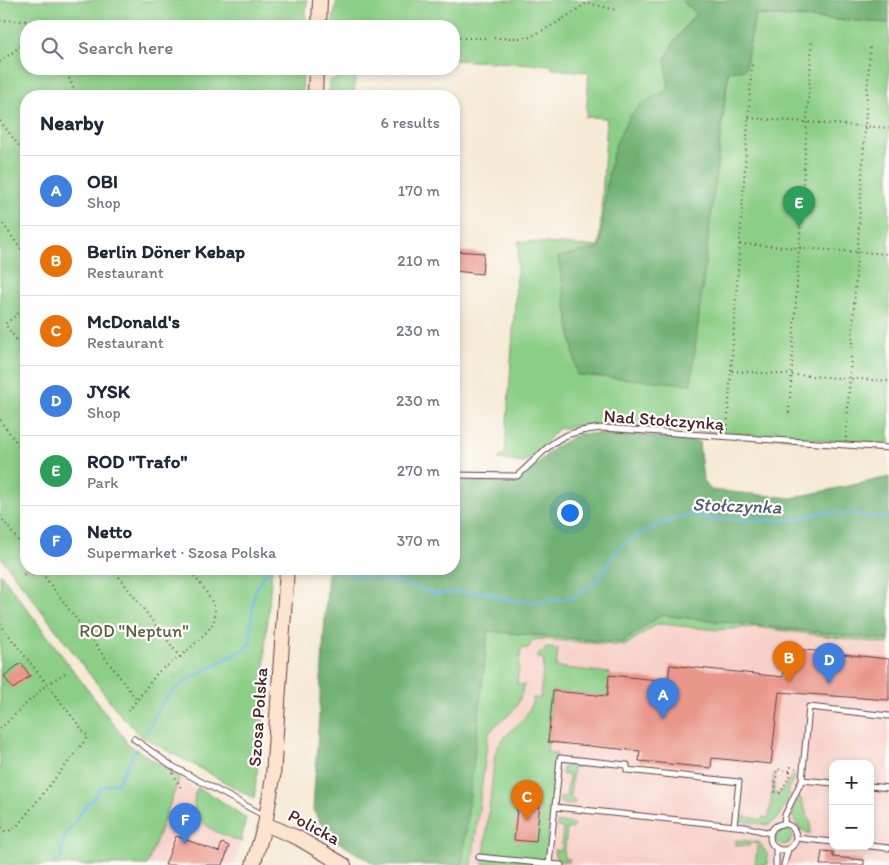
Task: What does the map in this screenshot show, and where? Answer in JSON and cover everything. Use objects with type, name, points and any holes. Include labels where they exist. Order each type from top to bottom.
[{"type":"street","points":[[319,20],[320,0]]},
{"type":"street","points":[[315,90],[316,75]]},
{"type":"street","name":"Szosa Polska","points":[[253,865],[266,820],[276,741],[287,575]]},
{"type":"street","name":"Policka","points":[[266,820],[344,865]]},
{"type":"lane","name":"Nad Stołczynką","points":[[460,475],[517,476],[551,443],[567,433],[595,429],[889,448]]},
{"type":"lane","points":[[784,823],[785,815],[802,780],[809,707],[889,716]]},
{"type":"lane","points":[[134,739],[172,766],[266,820]]},
{"type":"lane","points":[[549,864],[560,758],[627,765],[627,770],[739,782],[734,826]]},
{"type":"lane","points":[[802,780],[829,783]]},
{"type":"lane","points":[[874,786],[889,788]]},
{"type":"lane","points":[[555,807],[734,826],[770,833]]},
{"type":"lane","points":[[776,865],[776,848],[770,839],[773,827],[784,823],[793,828],[796,838]]},
{"type":"lane","points":[[796,838],[829,842]]},
{"type":"lane","points":[[784,865],[788,849],[796,838]]},
{"type":"lane","points":[[874,846],[889,848]]},
{"type":"lane","points":[[776,848],[788,849]]},
{"type":"lane","points":[[479,857],[561,865]]},
{"type":"path","points":[[460,38],[528,38],[553,25],[587,3],[617,10]]},
{"type":"path","points":[[0,20],[20,21]]},
{"type":"path","points":[[789,413],[812,40]]},
{"type":"path","points":[[846,441],[870,46]]},
{"type":"path","points":[[0,62],[20,47]]},
{"type":"path","points":[[727,433],[752,63]]},
{"type":"path","points":[[68,75],[74,90]]},
{"type":"path","points":[[748,118],[889,128]]},
{"type":"path","points":[[0,121],[20,147]]},
{"type":"path","points":[[0,220],[20,248]]},
{"type":"path","points":[[740,244],[889,254]]},
{"type":"path","points":[[20,312],[5,324],[20,345]]},
{"type":"path","points":[[732,371],[889,380]]},
{"type":"path","points":[[0,420],[20,447]]},
{"type":"path","points":[[0,516],[20,543]]},
{"type":"path","points":[[44,575],[136,700]]},
{"type":"path","points":[[118,575],[180,657]]},
{"type":"path","points":[[128,712],[158,672],[180,657],[209,631],[216,620],[217,610],[212,598],[194,575]]},
{"type":"path","points":[[0,624],[46,685],[88,736],[18,825],[9,831],[4,830],[0,825]]},
{"type":"path","points":[[0,729],[46,685],[65,674]]},
{"type":"path","points":[[172,766],[173,775],[182,790]]},
{"type":"path","points":[[790,771],[777,770],[775,792],[780,792],[791,774],[790,767],[803,768]]},
{"type":"shaded area","points":[[661,615],[889,640],[889,865],[462,865],[488,631]]},
{"type":"shaded area","points":[[180,777],[223,813],[217,835],[240,843],[234,865],[147,865]]},
{"type":"green space","name":"ROD \"Neptun\"","points":[[0,0],[307,0],[305,20],[20,20],[20,75],[303,75],[302,90],[20,90],[20,575],[271,575],[265,647],[265,706],[254,798],[141,736],[122,717],[0,556]]},
{"type":"green space","points":[[337,0],[681,0],[697,12],[674,42],[665,60],[669,89],[637,108],[610,170],[600,249],[558,257],[563,279],[690,384],[729,70],[745,69],[755,15],[889,23],[889,445],[639,427],[585,425],[558,429],[533,457],[523,463],[498,459],[505,453],[519,241],[599,247],[607,118],[586,117],[589,72],[552,69],[552,65],[460,60],[460,20],[333,20]]},
{"type":"green space","points":[[681,0],[889,0],[889,23],[755,14],[745,69],[728,71],[691,384],[577,375],[558,257],[600,248],[608,175],[618,140],[626,123],[639,106],[669,89],[665,60],[674,42],[696,13]]},
{"type":"green space","points":[[355,75],[354,90],[328,90],[329,81]]},
{"type":"green space","points":[[626,433],[699,442],[703,481],[711,490],[792,498],[889,477],[889,640],[661,615],[622,643],[488,631],[462,865],[376,865],[328,836],[313,810],[328,575],[460,575],[460,477],[509,481],[520,479],[555,447],[578,434]]},
{"type":"green space","points":[[0,573],[126,743],[180,777],[147,865],[0,865]]},
{"type":"green space","points":[[661,615],[889,640],[889,644],[754,627],[717,630],[661,624],[654,626],[624,646],[533,640],[528,648],[521,648],[517,684],[524,685],[518,704],[510,714],[495,726],[488,736],[472,865],[462,865],[488,631],[622,643]]},
{"type":"green space","points":[[547,648],[558,649],[556,667],[610,673],[607,696],[553,691],[547,752],[556,753],[545,865],[483,865],[495,754],[503,739],[521,721],[531,707],[533,698],[540,699],[544,659],[537,658],[540,652]]},
{"type":"green space","points":[[569,764],[576,764],[579,767],[573,768],[570,798],[576,801],[573,805],[560,802],[560,797],[566,797],[569,776],[562,774],[563,768]]},
{"type":"green space","points":[[774,773],[774,793],[780,794],[792,775],[795,776],[788,792],[790,794],[778,818],[768,825],[741,821],[740,815],[762,820],[763,817],[769,818]]},
{"type":"green space","points":[[197,788],[214,796],[246,818],[241,842],[212,829],[198,817],[194,799]]},
{"type":"green space","points":[[798,797],[801,799],[811,824],[810,834],[799,828],[792,816]]},
{"type":"green space","points":[[557,822],[574,824],[573,829],[567,828],[564,858],[570,859],[569,862],[559,861],[555,856],[554,850],[561,851],[563,828],[557,827]]},
{"type":"green space","points":[[779,827],[787,827],[792,832],[790,843],[779,845],[774,840],[774,832]]},
{"type":"green space","points":[[736,840],[759,842],[767,854],[768,865],[755,865],[758,844],[750,843],[749,846],[736,845]]},
{"type":"building","points":[[460,251],[484,253],[482,274],[460,272]]},
{"type":"building","points":[[786,648],[889,659],[889,700],[779,692],[771,764],[712,758],[711,768],[639,761],[640,751],[548,742],[553,691],[607,696],[609,675],[668,681],[670,665],[783,677]]},
{"type":"building","points":[[21,663],[30,676],[13,689],[4,676]]},
{"type":"building","points":[[518,799],[540,802],[536,842],[514,840]]},
{"type":"building","points":[[176,836],[219,852],[222,843],[229,846],[223,865],[165,865]]},
{"type":"building","points":[[822,851],[833,852],[833,857],[864,860],[864,865],[820,865]]},
{"type":"waterway","name":"Stołczynka","points":[[358,575],[397,581],[436,594],[480,591],[509,600],[540,602],[572,598],[598,580],[614,554],[625,543],[652,527],[690,514],[710,519],[738,520],[790,520],[827,512],[889,518]]},
{"type":"waterway","name":"Stołczynka","points":[[146,733],[161,705],[172,692],[193,677],[250,644],[255,594],[264,575]]},
{"type":"waterway","name":"Stołczynka","points":[[53,864],[61,860],[64,836],[100,788],[118,782],[136,749]]},
{"type":"place","name":"ROD \"Trafo\"","points":[[799,227]]},
{"type":"place","name":"Berlin Döner Kebap","points":[[789,682]]},
{"type":"place","name":"JYSK","points":[[829,684]]},
{"type":"place","name":"OBI","points":[[663,719]]},
{"type":"place","name":"McDonald's","points":[[527,821]]},
{"type":"place","name":"Netto","points":[[185,844]]}]
